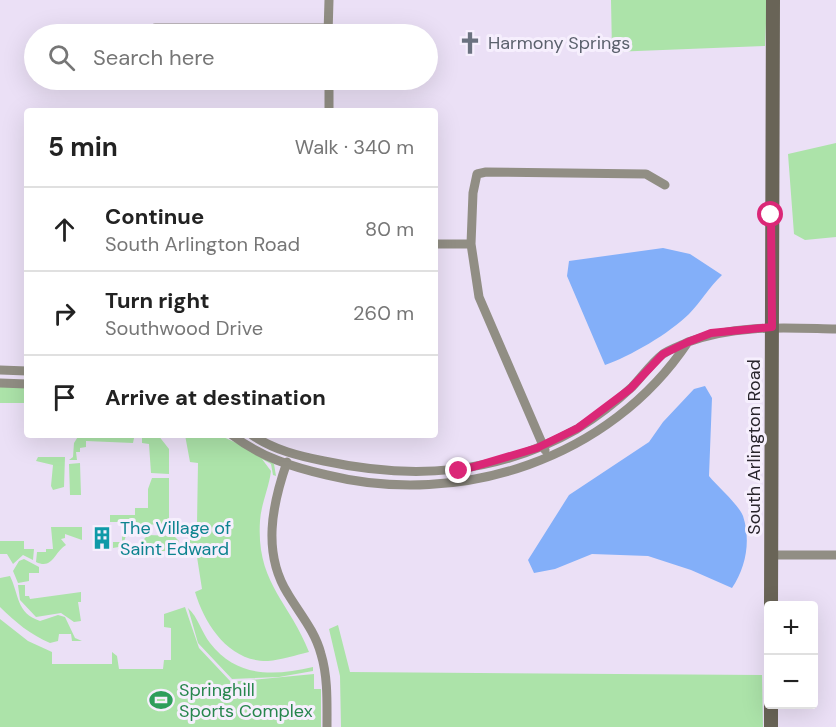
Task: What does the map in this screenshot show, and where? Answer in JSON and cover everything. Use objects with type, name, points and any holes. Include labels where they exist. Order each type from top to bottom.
[{"type":"main road","name":"South Arlington Road","points":[[771,601],[773,0]]},
{"type":"main road","points":[[771,709],[771,727]]},
{"type":"street","points":[[328,24],[329,0]]},
{"type":"street","points":[[329,90],[329,108]]},
{"type":"street","points":[[549,457],[479,297],[471,244],[473,193],[477,174],[486,172],[646,174],[665,185]]},
{"type":"street","points":[[438,244],[471,244]]},
{"type":"street","points":[[256,438],[290,454],[366,470],[395,473],[447,471],[488,464],[543,445],[578,428],[630,389],[663,354],[711,333],[772,327],[836,329]]},
{"type":"street","points":[[236,438],[249,448],[286,465],[371,484],[423,486],[476,480],[512,471],[549,457],[582,440],[625,411],[674,363],[688,342]]},
{"type":"street","points":[[0,370],[24,371]]},
{"type":"street","points":[[0,383],[24,384]]},
{"type":"street","points":[[290,454],[273,515],[272,552],[287,593],[312,629],[321,654],[326,682],[327,727]]},
{"type":"street","points":[[771,555],[836,555]]},
{"type":"green space","points":[[611,0],[767,0],[765,46],[612,52]]},
{"type":"green space","points":[[836,143],[836,237],[805,240],[794,234],[788,154]]},
{"type":"green space","points":[[0,384],[24,384],[24,403],[0,403]]},
{"type":"green space","points":[[77,438],[134,438],[133,443],[86,441],[86,447],[76,452],[77,460],[69,460],[73,457],[74,443]]},
{"type":"green space","points":[[142,438],[160,438],[169,449],[169,474],[151,473],[149,444],[142,443]]},
{"type":"green space","points":[[186,438],[226,438],[265,456],[274,464],[276,476],[273,475],[271,464],[262,459],[271,471],[260,521],[263,560],[268,576],[309,652],[283,659],[254,660],[230,648],[212,629],[195,592],[202,589],[197,557],[190,556],[190,524],[197,524],[198,463],[190,462]]},
{"type":"green space","points":[[38,457],[65,457],[64,487],[53,490],[51,486],[53,465],[36,461]]},
{"type":"green space","points":[[80,463],[81,495],[70,495],[69,464]]},
{"type":"green space","points":[[152,478],[169,478],[169,525],[140,526],[128,532],[124,546],[113,548],[113,542],[122,542],[122,522],[110,522],[110,515],[135,515],[135,508],[148,508],[148,489]]},
{"type":"green space","points":[[51,527],[82,527],[82,540],[65,534],[65,538],[61,539],[66,545],[50,562],[42,564],[36,562],[37,552],[53,549]]},
{"type":"green space","points":[[148,535],[174,536],[179,541],[179,546],[173,551],[145,551],[141,542]]},
{"type":"green space","points":[[0,541],[24,541],[24,549],[34,549],[33,560],[23,555],[13,564],[7,554],[0,554]]},
{"type":"green space","points":[[24,559],[39,567],[39,573],[29,573],[29,581],[18,583],[13,571],[19,561]]},
{"type":"green space","points":[[10,576],[19,602],[26,613],[40,621],[58,615],[65,617],[75,638],[82,641],[72,641],[71,634],[59,634],[58,641],[50,643],[11,618],[0,607],[0,578]]},
{"type":"green space","points":[[18,585],[25,585],[25,596],[29,596],[30,599],[81,592],[81,602],[78,602],[81,621],[74,622],[61,613],[36,617],[20,600]]},
{"type":"green space","points":[[185,607],[199,648],[231,682],[314,674],[314,689],[321,689],[321,727],[0,727],[0,619],[28,641],[52,652],[52,664],[112,664],[112,652],[117,656],[119,669],[163,669],[164,660],[171,660],[171,628],[164,627],[164,614]]},
{"type":"green space","points":[[188,608],[210,643],[232,663],[257,672],[284,672],[313,667],[313,671],[279,677],[232,679],[198,643]]},
{"type":"green space","points":[[338,625],[350,672],[762,675],[763,727],[341,727],[340,676],[329,629]]},
{"type":"water","points":[[663,248],[690,254],[722,275],[689,314],[671,329],[637,350],[605,365],[567,276],[569,261]]},
{"type":"water","points":[[705,386],[712,398],[709,476],[743,516],[747,535],[744,563],[732,588],[691,570],[648,556],[592,554],[555,569],[534,573],[528,560],[569,495],[649,442],[663,422],[694,389]]},
{"type":"place","name":"Harmony Springs","points":[[470,43]]},
{"type":"place","name":"The Village of Saint Edward","points":[[102,538]]},
{"type":"place","name":"Springhill Sports Complex","points":[[161,700]]},
{"type":"route","points":[[459,471],[537,448],[578,428],[630,389],[663,354],[688,342],[711,333],[772,327],[771,215]]}]
